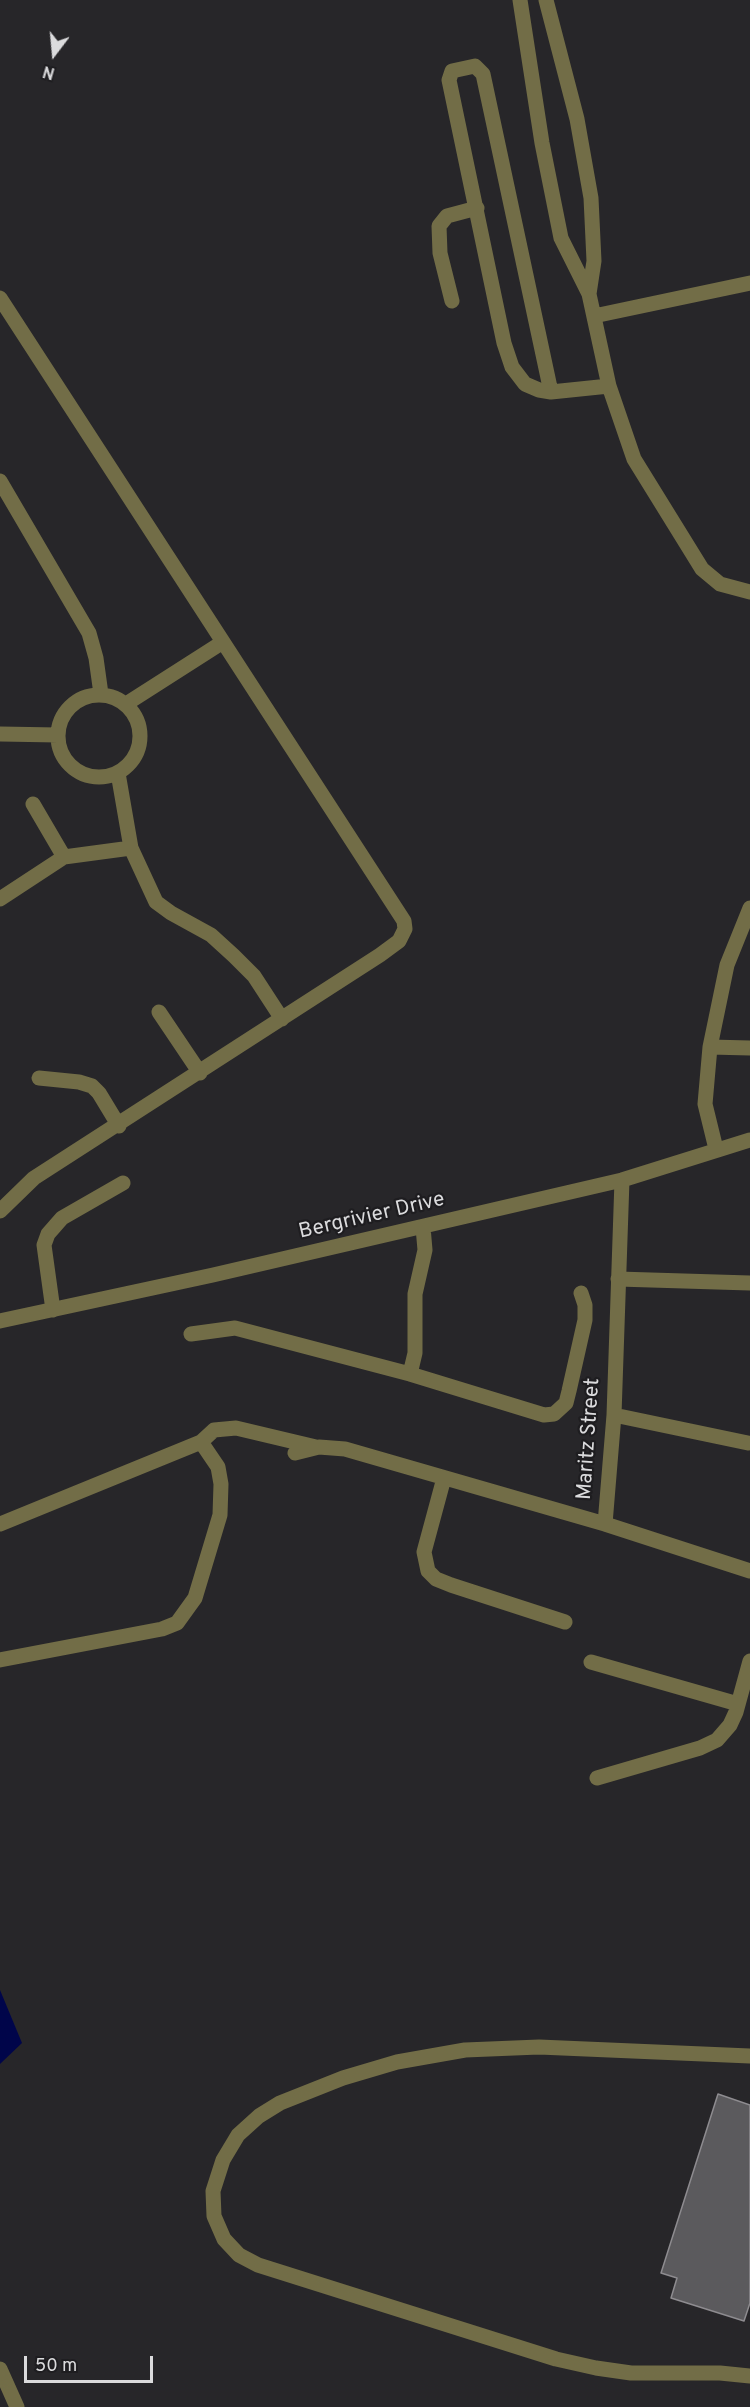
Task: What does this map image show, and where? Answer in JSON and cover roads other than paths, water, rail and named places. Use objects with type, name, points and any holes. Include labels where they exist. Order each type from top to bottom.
[{"type":"street","points":[[520,0],[542,143],[561,238],[589,294],[609,386],[634,459],[702,568],[720,584],[750,592]]},
{"type":"street","points":[[546,0],[577,119],[591,198],[594,261],[589,294]]},
{"type":"street","points":[[551,392],[483,74],[475,66],[452,71],[449,80],[504,343],[512,367],[525,384],[551,392],[609,386]]},
{"type":"street","points":[[452,301],[440,254],[439,226],[447,216],[477,208]]},
{"type":"street","points":[[594,316],[750,283]]},
{"type":"street","points":[[0,298],[405,921],[404,935],[399,941],[119,1126],[34,1178],[0,1211]]},
{"type":"street","points":[[0,481],[89,633],[96,658],[101,694]]},
{"type":"street","points":[[126,704],[223,642]]},
{"type":"street","points":[[101,694],[114,697],[126,704],[137,721],[141,741],[137,754],[118,773],[105,777],[79,772],[68,763],[61,751],[58,735],[65,712],[75,702],[87,696],[101,694]]},
{"type":"street","points":[[0,734],[58,735]]},
{"type":"street","points":[[118,773],[131,848],[156,902],[211,935],[254,976],[282,1019]]},
{"type":"street","points":[[33,804],[64,857]]},
{"type":"street","points":[[0,899],[64,857],[131,848]]},
{"type":"street","points":[[716,1149],[705,1104],[710,1047],[728,965],[750,908]]},
{"type":"street","points":[[159,1012],[200,1073]]},
{"type":"street","points":[[710,1047],[750,1048]]},
{"type":"street","points":[[39,1078],[79,1082],[92,1086],[99,1093],[119,1126]]},
{"type":"street","name":"Bergrivier Drive","points":[[0,1321],[423,1227],[622,1180],[750,1140]]},
{"type":"street","name":"Maritz Street","points":[[295,1453],[319,1447],[345,1449],[605,1524],[614,1415],[622,1180]]},
{"type":"street","points":[[53,1310],[44,1245],[48,1234],[62,1218],[123,1182]]},
{"type":"street","points":[[410,1374],[415,1353],[415,1294],[425,1250],[423,1227]]},
{"type":"street","points":[[618,1279],[750,1283]]},
{"type":"street","points":[[191,1334],[234,1328],[410,1374],[544,1415],[554,1414],[566,1403],[576,1361],[585,1320],[585,1305],[581,1293]]},
{"type":"street","points":[[614,1415],[748,1443]]},
{"type":"street","points":[[0,1524],[201,1442],[214,1430],[236,1428],[319,1447]]},
{"type":"street","points":[[0,1660],[162,1629],[177,1623],[195,1598],[221,1508],[218,1467],[201,1442]]},
{"type":"street","points":[[444,1478],[424,1552],[428,1571],[436,1579],[451,1585],[565,1622]]},
{"type":"street","points":[[605,1524],[750,1571]]},
{"type":"street","points":[[597,1778],[700,1748],[717,1740],[730,1725],[750,1661]]},
{"type":"street","points":[[591,1662],[738,1704]]},
{"type":"street","points":[[750,2056],[539,2047],[465,2050],[397,2062],[343,2078],[280,2103],[259,2116],[238,2135],[223,2160],[213,2191],[214,2216],[224,2239],[239,2255],[258,2265],[556,2359],[631,2373],[720,2373],[750,2376]]},
{"type":"street","points":[[0,2369],[16,2407]]}]
